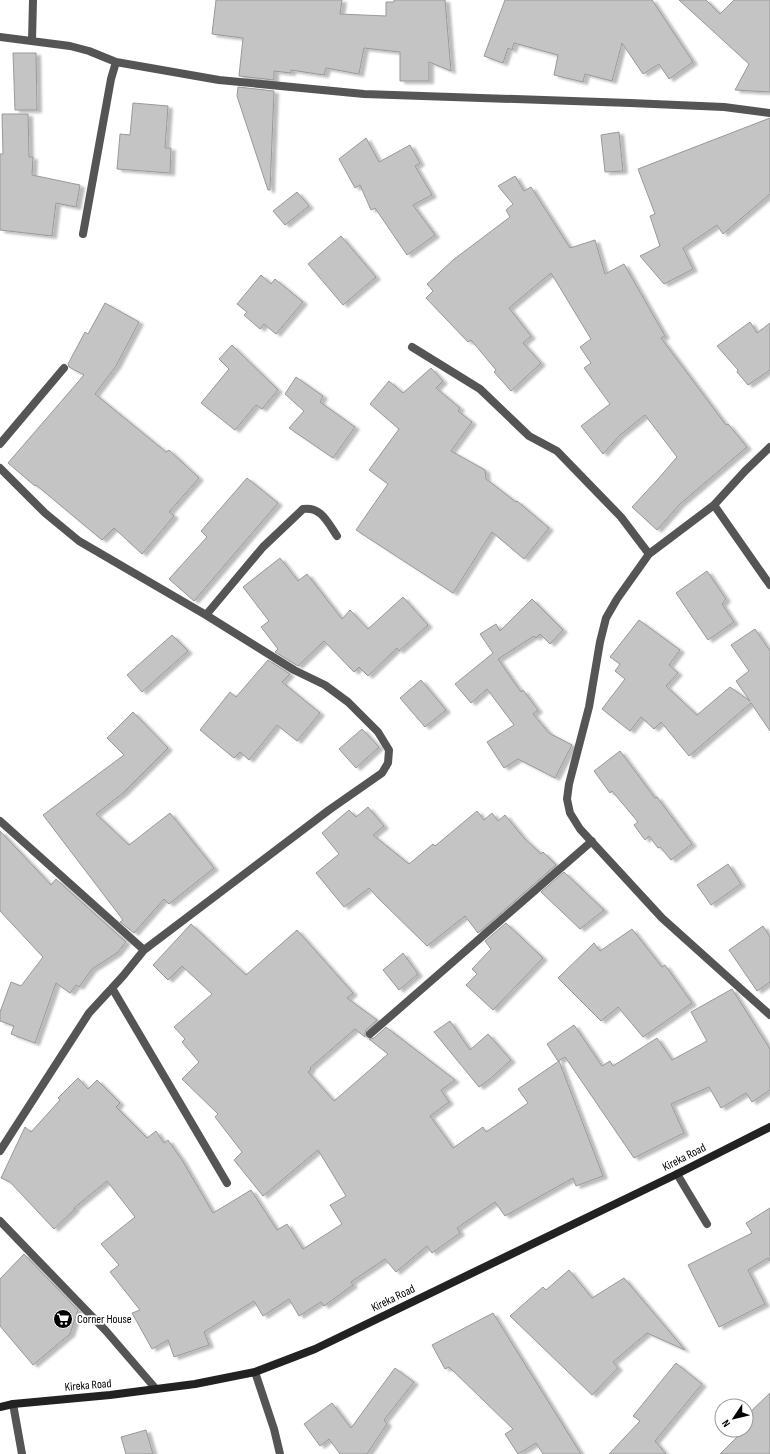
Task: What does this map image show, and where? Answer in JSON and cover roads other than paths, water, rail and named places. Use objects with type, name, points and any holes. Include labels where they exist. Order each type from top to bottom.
[{"type":"main road","name":"Kireka Road","points":[[0,1407],[13,1404],[195,1384],[255,1372],[315,1349],[677,1174],[770,1127]]},
{"type":"street","points":[[32,41],[33,0]]},
{"type":"street","points":[[0,37],[70,46],[89,51],[116,62],[218,80],[364,94],[630,102],[724,108],[770,113]]},
{"type":"street","points":[[82,234],[110,79],[116,62]]},
{"type":"street","points":[[412,346],[480,389],[529,436],[557,451],[621,517],[649,554]]},
{"type":"street","points":[[0,444],[64,368]]},
{"type":"street","points":[[770,447],[745,471],[714,505],[649,554],[617,599],[606,618],[600,642],[589,707],[569,784],[567,799],[570,813],[580,829],[662,918],[770,1015]]},
{"type":"street","points":[[0,468],[45,513],[80,541],[206,615],[294,670],[325,685],[348,702],[378,732],[389,750],[388,763],[382,773],[329,810],[144,950],[89,1013],[0,1151]]},
{"type":"street","points":[[714,505],[770,585]]},
{"type":"street","points":[[206,615],[263,547],[303,509],[310,508],[316,510],[321,514],[337,536]]},
{"type":"street","points":[[0,821],[144,950]]},
{"type":"street","points":[[370,1034],[592,841]]},
{"type":"street","points":[[112,988],[227,1183]]},
{"type":"street","points":[[677,1174],[707,1224]]},
{"type":"street","points":[[0,1221],[106,1331],[156,1389]]},
{"type":"street","points":[[255,1372],[274,1429],[280,1454]]},
{"type":"street","points":[[13,1404],[22,1454]]},
{"type":"place","name":"Corner House","points":[[63,1319]]}]
